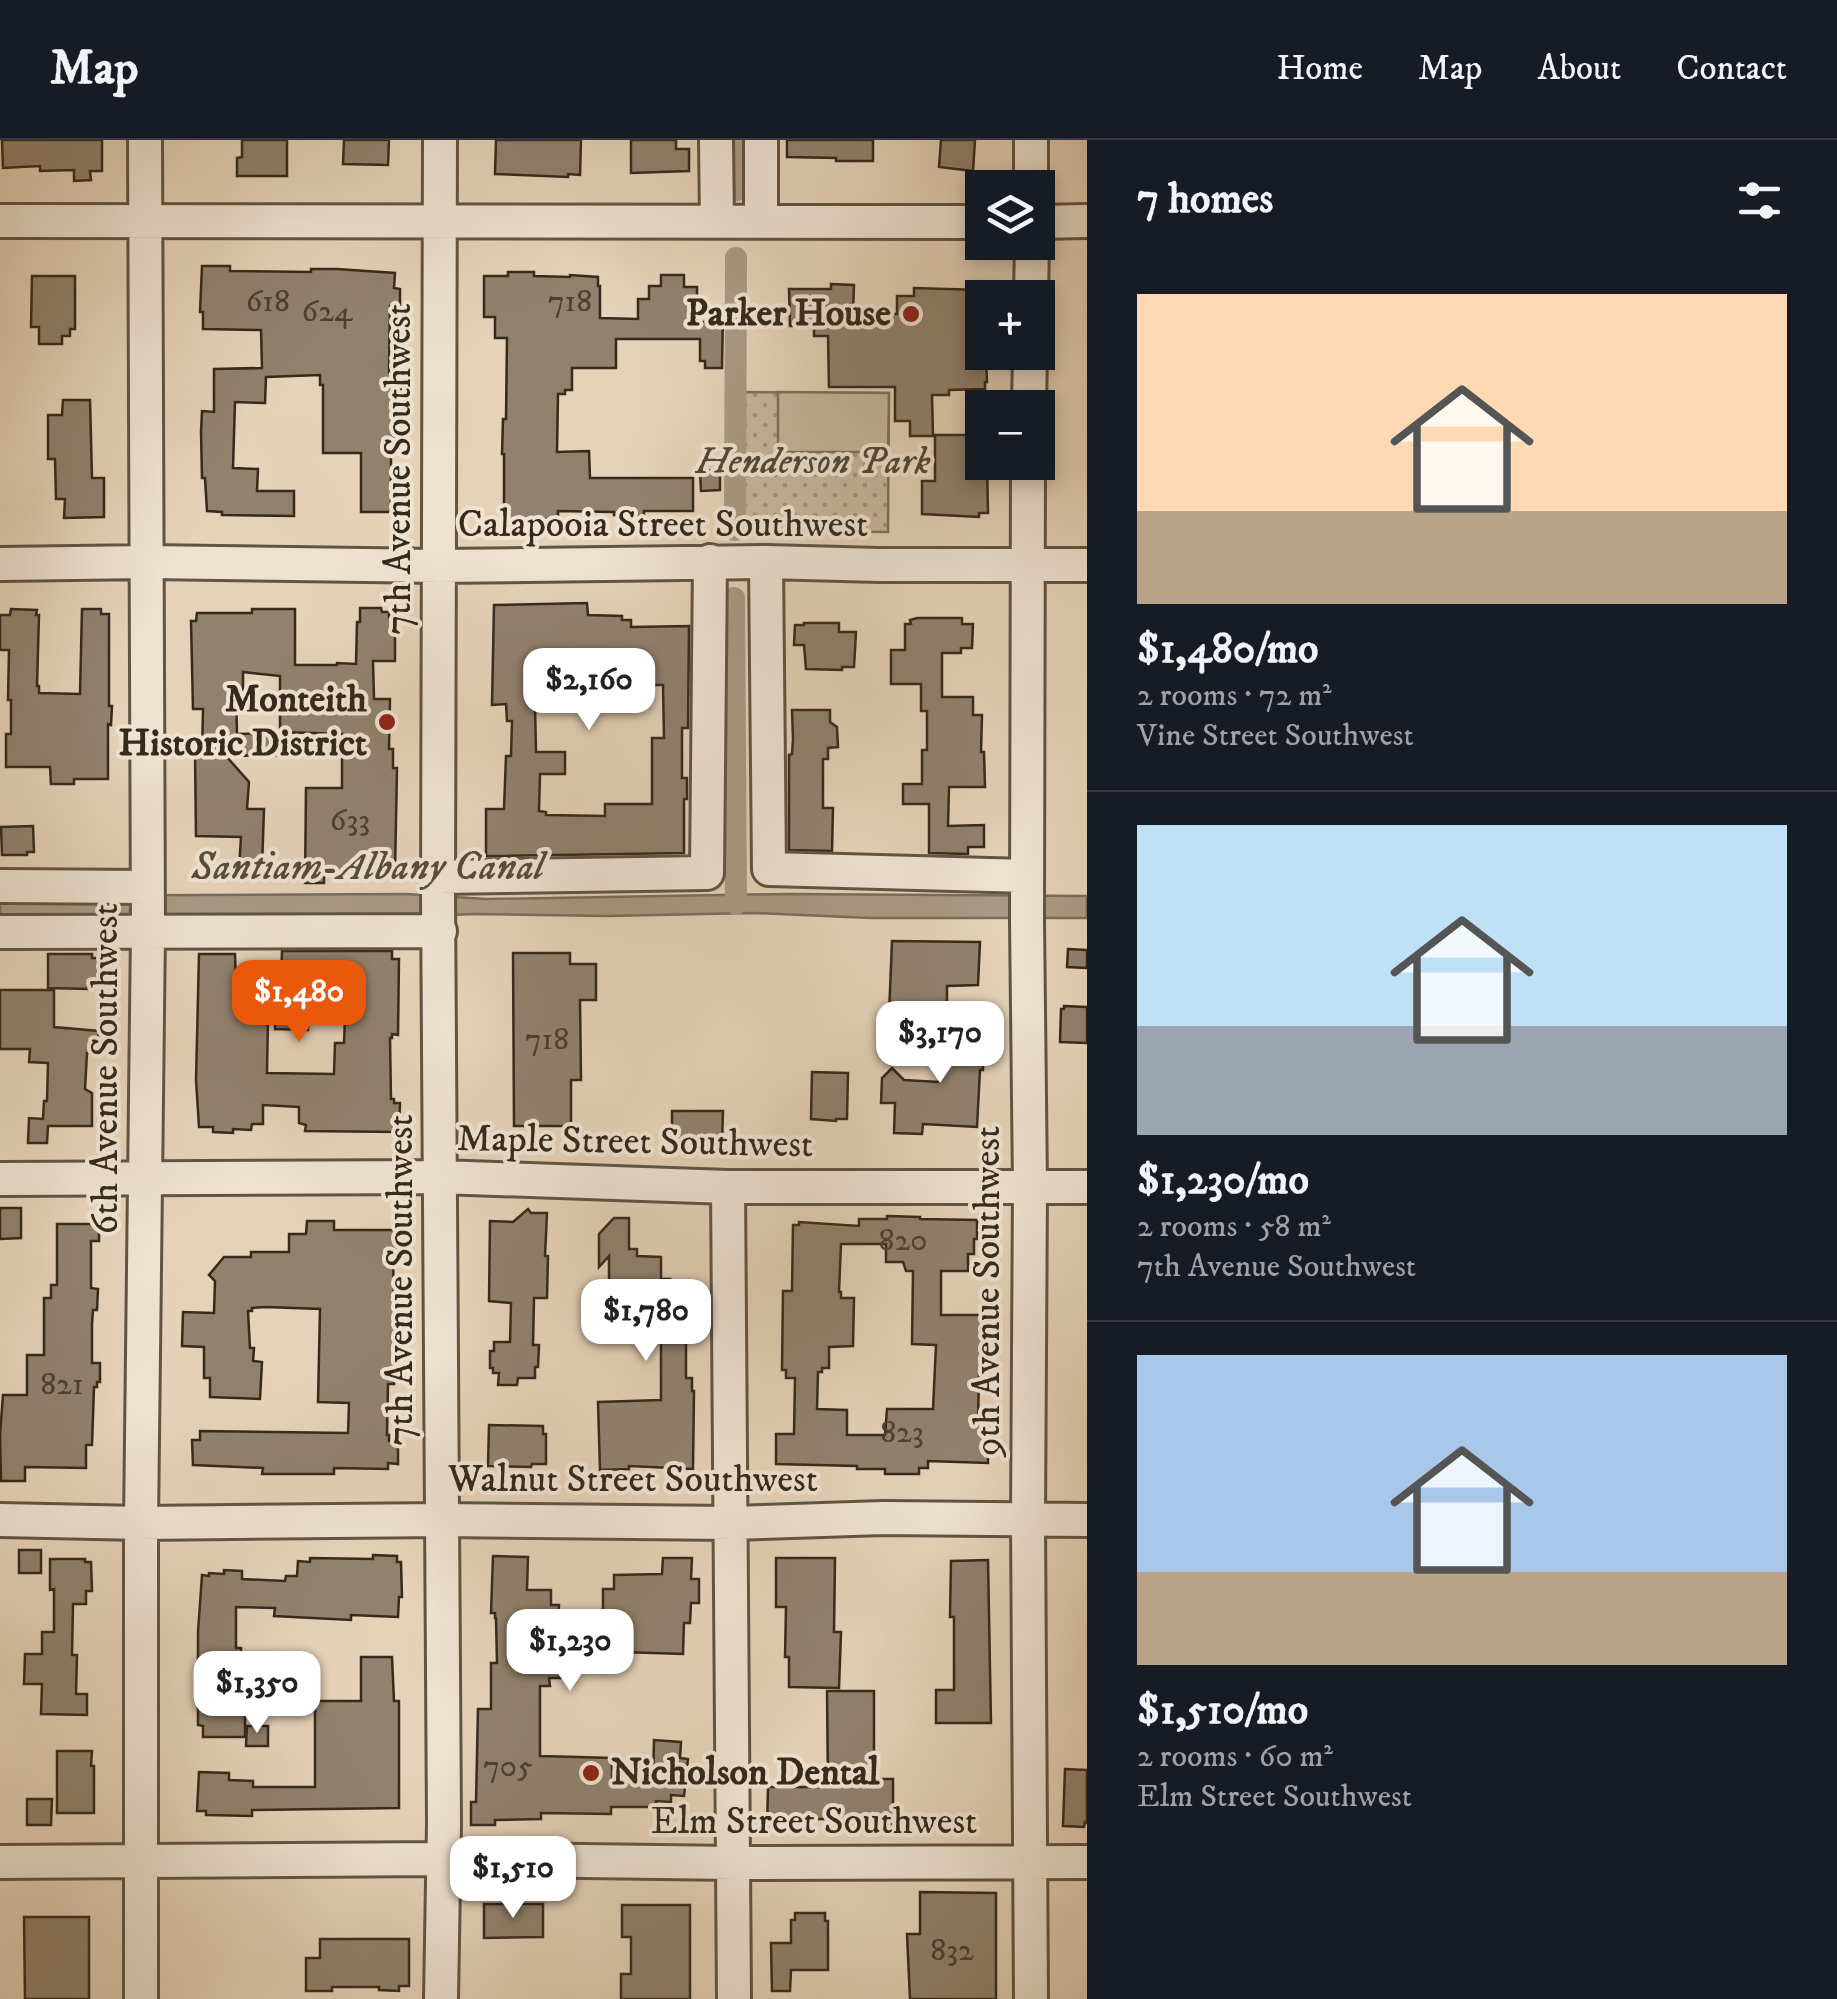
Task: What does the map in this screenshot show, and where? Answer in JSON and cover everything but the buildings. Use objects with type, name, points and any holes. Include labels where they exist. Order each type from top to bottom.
[{"type":"street","name":"6th Avenue Southwest","points":[[142,1999],[141,1523],[148,907],[146,140]]},
{"type":"street","name":"7th Avenue Southwest","points":[[440,140],[441,1999]]},
{"type":"street","points":[[716,140],[717,220]]},
{"type":"street","points":[[761,140],[761,221]]},
{"type":"street","points":[[1031,140],[1032,170]]},
{"type":"street","points":[[0,220],[965,222]]},
{"type":"street","points":[[1055,222],[1087,222]]},
{"type":"street","name":"9th Avenue Southwest","points":[[1028,480],[1031,1999]]},
{"type":"street","points":[[0,886],[148,907],[439,904],[707,874],[710,562]]},
{"type":"street","points":[[766,562],[769,869],[1027,894]]},
{"type":"street","name":"Calapooia Street Southwest","points":[[0,564],[1087,565]]},
{"type":"street","points":[[0,932],[148,907]]},
{"type":"street","name":"Maple Street Southwest","points":[[0,1178],[441,1177],[728,1187],[1087,1187]]},
{"type":"street","points":[[728,1187],[734,1999]]},
{"type":"street","name":"Walnut Street Southwest","points":[[0,1520],[1087,1520]]},
{"type":"street","name":"Elm Street Southwest","points":[[0,1862],[1087,1862]]},
{"type":"green space","name":"Henderson Park","points":[[739,392],[889,393],[888,532],[738,531]]},
{"type":"green space","points":[[778,392],[889,393],[888,452],[778,452]]},
{"type":"shaded area","points":[[406,894],[487,899],[786,894],[1087,896],[1087,918],[870,918],[754,913],[407,917],[0,915],[0,896]]},
{"type":"waterway","name":"Santiam-Albany Canal","points":[[737,140],[737,190]]},
{"type":"waterway","name":"Santiam-Albany Canal","points":[[735,530],[736,258]]},
{"type":"waterway","name":"Santiam-Albany Canal","points":[[734,598],[736,904]]},
{"type":"place","name":"Parker House","points":[[911,314]]},
{"type":"place","name":"Monteith Historic District","points":[[387,722]]},
{"type":"place","name":"Nicholson Dental","points":[[591,1773]]}]
